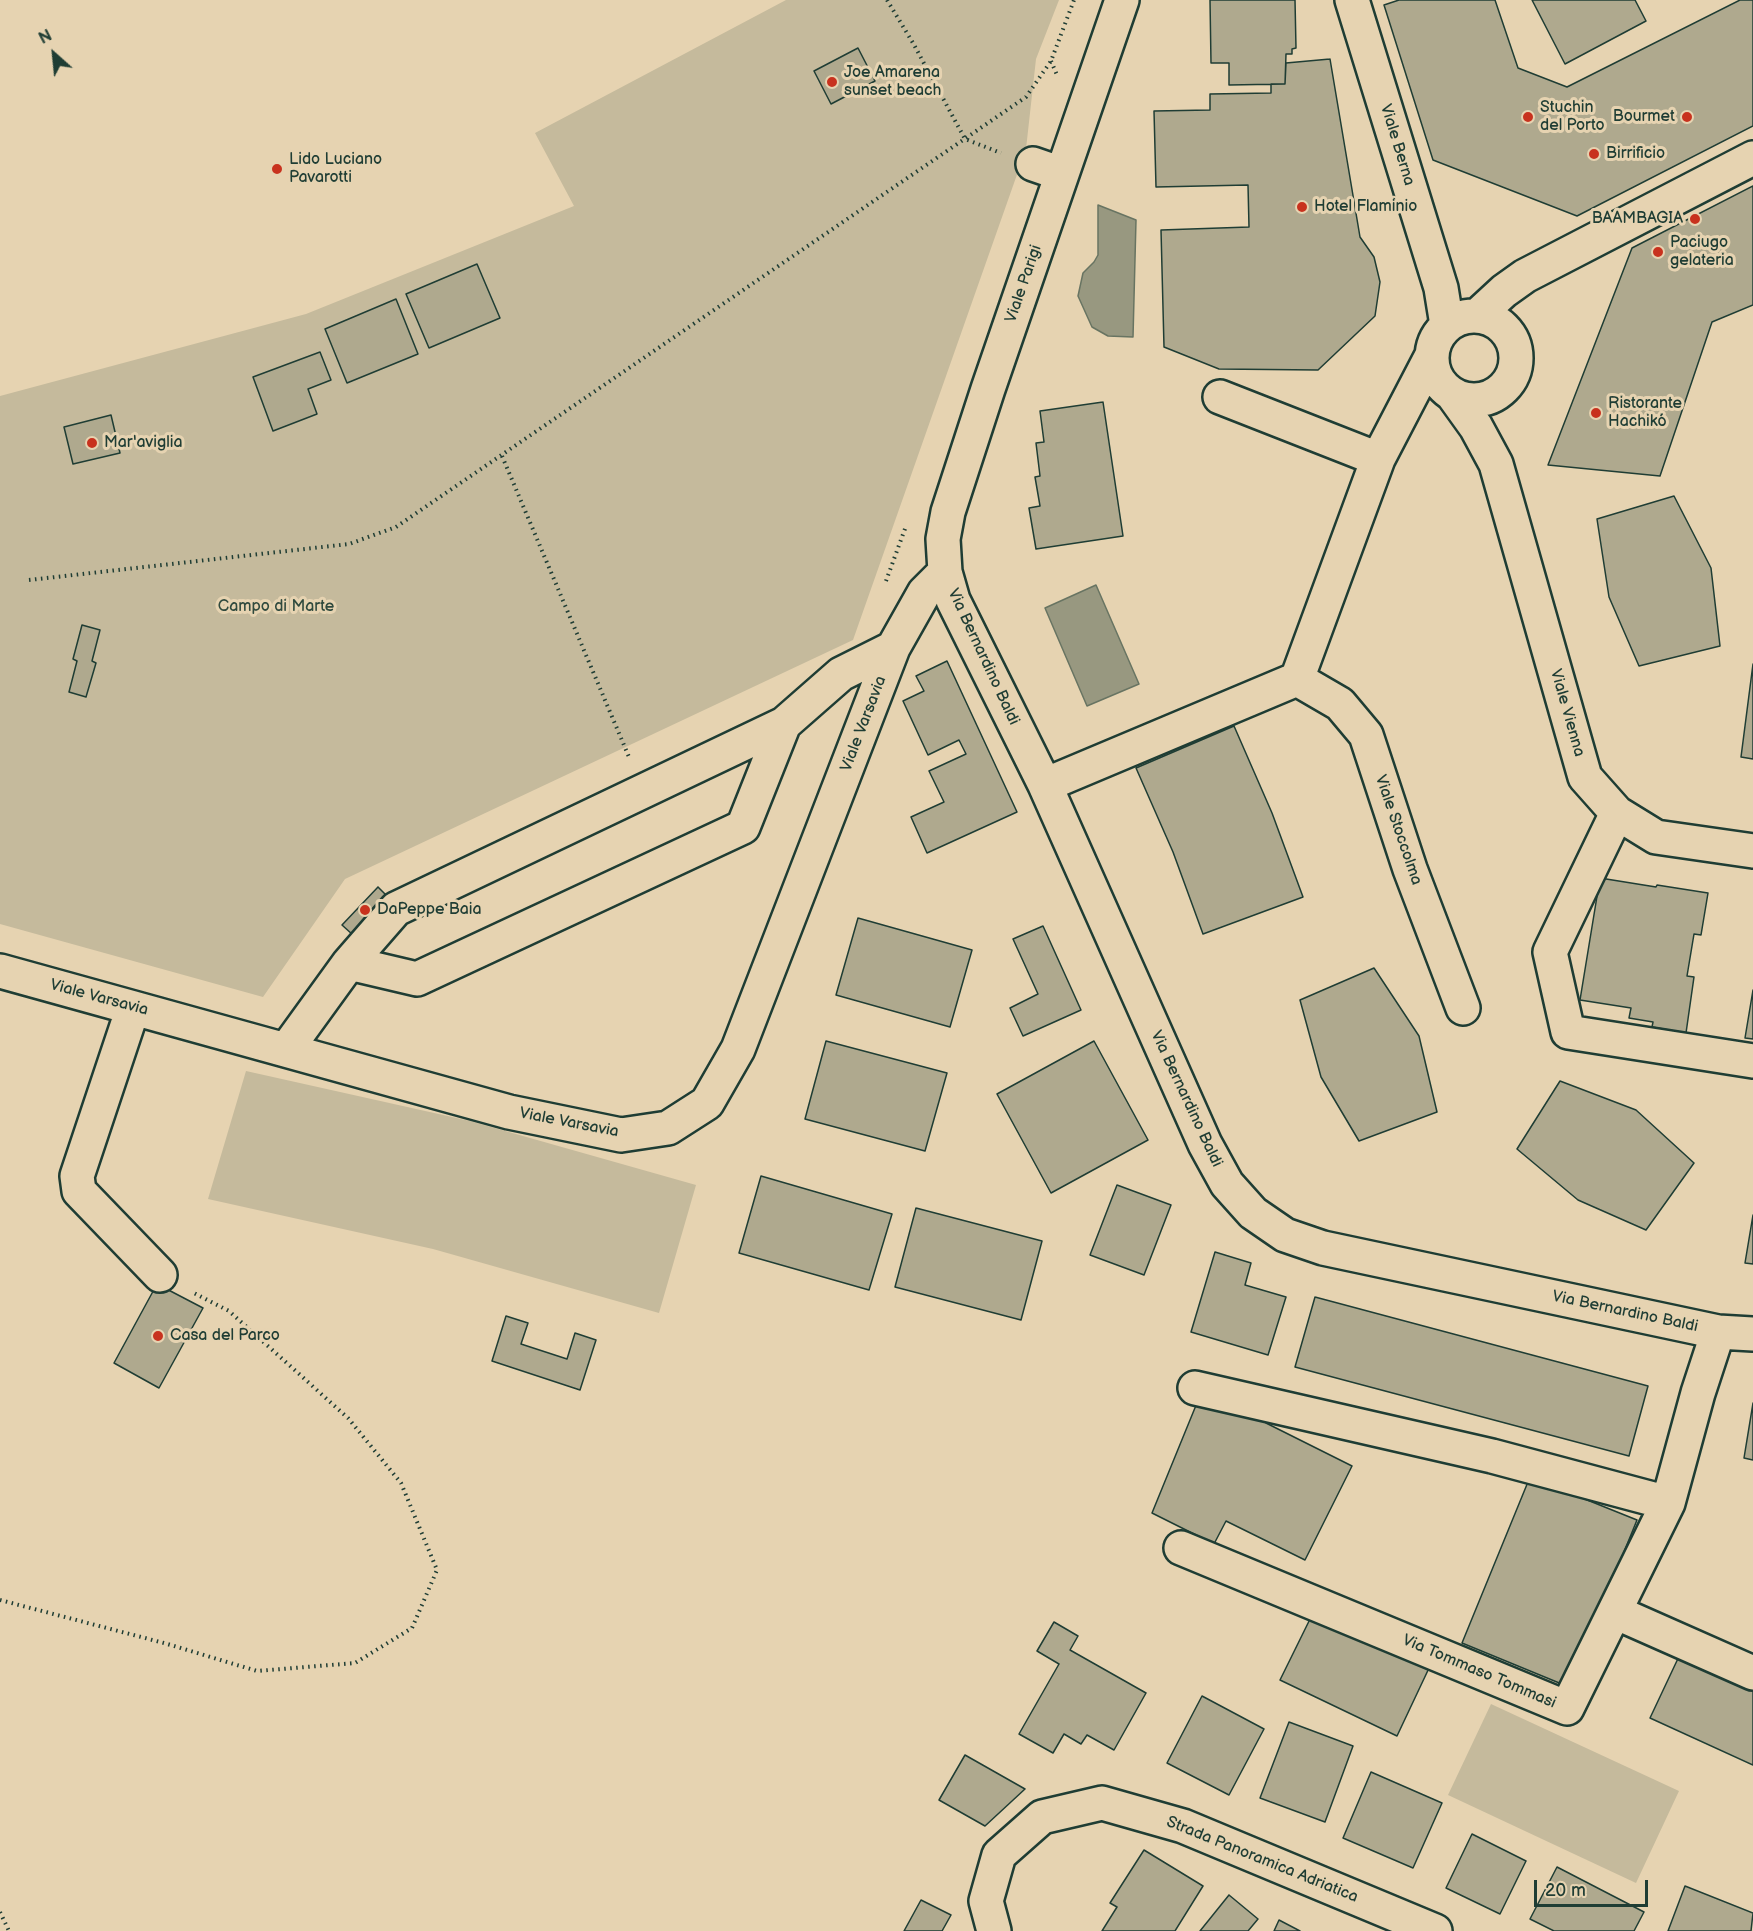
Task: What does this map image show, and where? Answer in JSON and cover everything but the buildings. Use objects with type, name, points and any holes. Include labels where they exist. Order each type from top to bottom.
[{"type":"street","name":"Viale Parigi","points":[[945,572],[943,539],[948,512],[988,389],[1047,169],[1122,0]]},
{"type":"street","name":"Viale Berna","points":[[1352,0],[1441,288],[1447,326]]},
{"type":"street","points":[[1478,315],[1504,291],[1526,276],[1753,158]]},
{"type":"street","points":[[1045,785],[1297,679],[1378,459],[1431,357],[1438,335],[1447,326],[1467,315],[1492,318],[1504,326],[1512,338],[1516,351],[1516,365],[1498,423],[1496,465]]},
{"type":"street","points":[[1431,357],[1437,379],[1453,395],[1476,427],[1496,465]]},
{"type":"street","points":[[1453,395],[1479,400],[1492,397],[1503,390],[1511,379]]},
{"type":"street","points":[[1220,397],[1378,459]]},
{"type":"street","name":"Viale Vienna","points":[[1496,465],[1585,777],[1617,813],[1656,837],[1753,851]]},
{"type":"street","name":"Viale Varsavia","points":[[0,971],[509,1112],[621,1135],[668,1128],[707,1103],[738,1049],[893,648],[924,593],[945,572]]},
{"type":"street","name":"Via Bernardino Baldi","points":[[945,572],[953,600],[1045,785],[1205,1144],[1227,1184],[1253,1213],[1285,1235],[1323,1248],[1718,1332],[1753,1334]]},
{"type":"street","points":[[286,1050],[349,963],[396,909],[784,724],[841,674],[893,648]]},
{"type":"street","name":"Viale Stoccolma","points":[[1297,679],[1340,704],[1366,735],[1410,869],[1463,1008]]},
{"type":"street","points":[[349,963],[417,979],[743,826],[784,724]]},
{"type":"street","points":[[1617,813],[1550,952],[1568,1032],[1753,1061]]},
{"type":"street","points":[[133,1008],[77,1176],[80,1191],[160,1275]]},
{"type":"street","name":"Via Tommaso Tommasi","points":[[1181,1548],[1567,1708],[1668,1503],[1698,1393],[1718,1332]]},
{"type":"street","points":[[1195,1388],[1492,1456],[1668,1503]]},
{"type":"street","points":[[1615,1612],[1753,1672]]},
{"type":"street","name":"Strada Panoramica Adriatica","points":[[994,1931],[986,1901],[999,1856],[1042,1817],[1102,1803],[1183,1826],[1435,1931]]},
{"type":"path","points":[[887,0],[914,43],[965,139]]},
{"type":"path","points":[[29,580],[349,544],[396,527],[1026,97],[1051,61],[1074,0]]},
{"type":"path","points":[[502,456],[642,790]]},
{"type":"path","points":[[0,1600],[164,1643],[257,1671],[355,1664],[412,1628],[437,1570],[401,1483],[348,1418],[229,1311],[160,1275]]},
{"type":"path","points":[[0,1912],[9,1931]]},
{"type":"green space","name":"Campo di Marte","points":[[786,0],[1059,0],[1036,59],[1026,149],[853,640],[345,879],[263,997],[0,924],[0,396],[306,314],[574,206],[535,133]]},
{"type":"green space","points":[[246,1071],[470,1121],[696,1185],[659,1313],[433,1249],[208,1199]]},
{"type":"green space","points":[[1491,1704],[1679,1791],[1636,1883],[1448,1795]]},
{"type":"shaded area","points":[[1098,205],[1136,220],[1133,337],[1108,336],[1092,327],[1078,296],[1083,273],[1098,255]]},
{"type":"shaded area","points":[[1096,585],[1139,684],[1087,706],[1045,608]]},
{"type":"place","name":"Joe Amarena sunset beach","points":[[832,82]]},
{"type":"place","name":"Stuchin del Porto","points":[[1528,117]]},
{"type":"place","name":"Bourmet","points":[[1687,117]]},
{"type":"place","name":"Birrificio","points":[[1594,154]]},
{"type":"place","name":"Lido Luciano Pavarotti","points":[[277,169]]},
{"type":"place","name":"Hotel Flaminio","points":[[1302,207]]},
{"type":"place","name":"BAAMBAGIA","points":[[1695,219]]},
{"type":"place","name":"Paciugo gelateria","points":[[1658,252]]},
{"type":"place","name":"Ristorante Hachikó","points":[[1596,413]]},
{"type":"place","name":"Mar'aviglia","points":[[92,443]]},
{"type":"place","name":"DaPeppe Baia","points":[[365,910]]},
{"type":"place","name":"Casa del Parco","points":[[158,1336]]}]
